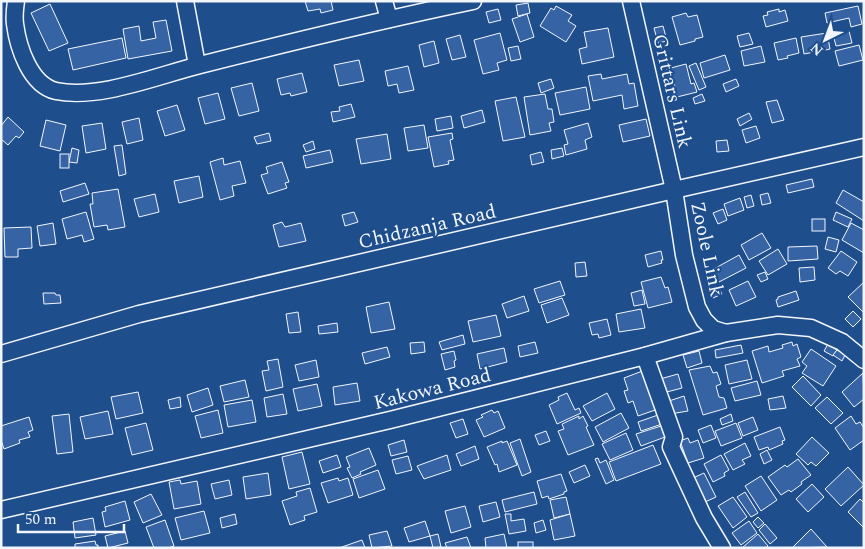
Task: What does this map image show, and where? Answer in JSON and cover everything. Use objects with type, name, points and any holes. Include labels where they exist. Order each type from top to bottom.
[{"type":"street","points":[[16,1],[14,22],[23,57],[37,79],[55,90],[84,92],[128,85],[197,66],[389,19],[473,1]]},
{"type":"street","points":[[186,1],[197,66]]},
{"type":"street","points":[[384,1],[389,19]]},
{"type":"street","name":"Grittars Link","points":[[631,1],[674,190]]},
{"type":"street","name":"Chidzanja Road","points":[[1,354],[139,314],[864,147]]},
{"type":"street","name":"Zoole Link","points":[[674,190],[684,255],[697,307],[704,320],[713,329],[726,333]]},
{"type":"street","name":"Kakowa Road","points":[[1,510],[390,420],[646,356],[726,333],[778,324],[812,328],[842,342],[864,360]]},
{"type":"street","points":[[646,356],[674,436],[671,447],[704,518],[722,548]]},
{"type":"building","points":[[305,1],[331,1],[333,10],[321,13],[320,9],[308,11]]},
{"type":"building","points":[[528,3],[530,13],[518,16],[516,5]]},
{"type":"building","points":[[50,4],[68,43],[49,51],[31,13]]},
{"type":"building","points":[[556,6],[572,15],[568,21],[576,26],[566,42],[540,26],[551,8],[554,10]]},
{"type":"building","points":[[858,6],[862,24],[851,27],[849,18],[827,23],[825,13]]},
{"type":"building","points":[[498,9],[501,20],[489,23],[486,12]]},
{"type":"building","points":[[779,9],[779,12],[785,10],[788,21],[766,27],[763,16],[768,15],[767,12]]},
{"type":"building","points":[[686,13],[688,17],[697,15],[703,37],[680,45],[672,17]]},
{"type":"building","points":[[527,14],[534,37],[520,42],[512,19]]},
{"type":"building","points":[[166,20],[172,51],[128,59],[123,29],[139,26],[141,41],[156,38],[153,22]]},
{"type":"building","points":[[663,26],[667,41],[658,43],[654,28]]},
{"type":"building","points":[[608,28],[614,57],[582,64],[579,49],[587,47],[584,32]]},
{"type":"building","points":[[849,31],[852,43],[836,46],[833,34]]},
{"type":"building","points":[[500,33],[507,60],[497,63],[499,70],[483,74],[474,40]]},
{"type":"building","points":[[749,33],[753,44],[740,47],[737,36]]},
{"type":"building","points":[[827,33],[830,49],[804,54],[801,37]]},
{"type":"building","points":[[460,35],[466,57],[452,60],[446,39]]},
{"type":"building","points":[[122,38],[126,58],[73,70],[68,49]]},
{"type":"building","points":[[796,38],[799,53],[778,60],[774,43]]},
{"type":"building","points":[[434,41],[439,63],[424,67],[419,45]]},
{"type":"building","points":[[859,45],[863,60],[839,66],[835,51]]},
{"type":"building","points":[[518,46],[521,59],[511,61],[508,48]]},
{"type":"building","points":[[761,46],[765,62],[744,66],[741,51]]},
{"type":"building","points":[[725,55],[730,70],[704,78],[700,63]]},
{"type":"building","points":[[359,60],[364,81],[339,86],[334,65]]},
{"type":"building","points":[[696,63],[706,87],[699,90],[689,66]]},
{"type":"building","points":[[686,64],[691,84],[694,83],[697,92],[677,97],[674,83],[670,84],[667,69]]},
{"type":"building","points":[[408,66],[414,90],[399,93],[397,84],[388,86],[385,71]]},
{"type":"building","points":[[302,73],[307,92],[291,96],[290,93],[281,95],[277,79]]},
{"type":"building","points":[[601,74],[602,79],[627,74],[629,84],[634,83],[638,106],[624,109],[622,95],[593,101],[588,76]]},
{"type":"building","points":[[551,79],[554,88],[541,93],[538,83]]},
{"type":"building","points":[[736,79],[739,86],[726,92],[723,84]]},
{"type":"building","points":[[252,83],[259,111],[239,116],[231,88]]},
{"type":"building","points":[[586,87],[590,109],[560,115],[555,93]]},
{"type":"building","points":[[218,93],[225,119],[205,124],[198,98]]},
{"type":"building","points":[[545,94],[548,109],[552,109],[554,122],[549,123],[551,131],[530,135],[524,97]]},
{"type":"building","points":[[702,94],[705,101],[695,104],[693,98]]},
{"type":"building","points":[[516,97],[525,137],[503,141],[495,101]]},
{"type":"building","points":[[777,100],[784,120],[772,123],[766,102]]},
{"type":"building","points":[[351,104],[355,117],[333,122],[331,112],[340,111],[339,107]]},
{"type":"building","points":[[177,105],[185,130],[165,136],[157,111]]},
{"type":"building","points":[[482,110],[485,122],[464,128],[461,116]]},
{"type":"building","points":[[749,113],[752,119],[740,126],[737,119]]},
{"type":"building","points":[[451,116],[453,128],[437,131],[435,119]]},
{"type":"building","points":[[8,117],[24,132],[19,138],[16,136],[8,145],[1,139],[1,126]]},
{"type":"building","points":[[139,118],[143,140],[127,144],[122,122]]},
{"type":"building","points":[[646,119],[650,136],[623,142],[619,125]]},
{"type":"building","points":[[46,120],[66,125],[60,151],[40,146]]},
{"type":"building","points":[[102,123],[106,149],[86,153],[82,126]]},
{"type":"building","points":[[588,123],[592,137],[585,140],[587,149],[566,155],[564,145],[568,144],[564,130]]},
{"type":"building","points":[[424,125],[428,148],[408,151],[404,128]]},
{"type":"building","points":[[756,126],[760,138],[746,143],[742,130]]},
{"type":"building","points":[[269,133],[271,141],[257,144],[254,137]]},
{"type":"building","points":[[452,133],[453,139],[450,140],[454,160],[448,161],[449,164],[434,167],[428,137]]},
{"type":"building","points":[[387,134],[391,159],[361,164],[356,139]]},
{"type":"building","points":[[727,140],[729,151],[717,152],[716,141]]},
{"type":"building","points":[[313,141],[315,149],[306,152],[303,145]]},
{"type":"building","points":[[122,145],[126,174],[119,176],[114,146]]},
{"type":"building","points":[[72,148],[79,150],[77,163],[69,162]]},
{"type":"building","points":[[562,148],[564,156],[552,159],[551,150]]},
{"type":"building","points":[[330,150],[333,162],[306,168],[303,156]]},
{"type":"building","points":[[541,152],[544,162],[532,165],[530,155]]},
{"type":"building","points":[[60,154],[69,154],[69,168],[60,168]]},
{"type":"building","points":[[223,158],[224,165],[240,161],[246,183],[232,186],[234,196],[220,200],[210,162]]},
{"type":"building","points":[[282,162],[289,182],[285,183],[287,188],[268,194],[261,175],[268,173],[266,167]]},
{"type":"building","points":[[199,176],[203,197],[179,203],[174,181]]},
{"type":"building","points":[[812,179],[814,187],[788,193],[786,185]]},
{"type":"building","points":[[85,183],[89,194],[63,202],[60,191]]},
{"type":"building","points":[[118,189],[125,227],[108,230],[107,225],[94,227],[90,204],[93,204],[92,193]]},
{"type":"building","points":[[843,190],[864,202],[864,221],[836,203]]},
{"type":"building","points":[[768,193],[771,203],[762,205],[760,195]]},
{"type":"building","points":[[155,194],[159,212],[139,217],[134,199]]},
{"type":"building","points":[[751,195],[754,206],[747,208],[744,197]]},
{"type":"building","points":[[740,198],[744,210],[728,216],[724,204]]},
{"type":"building","points":[[723,209],[727,220],[718,224],[713,213]]},
{"type":"building","points":[[86,212],[94,239],[84,242],[82,235],[67,239],[62,219]]},
{"type":"building","points":[[354,212],[358,222],[345,226],[342,215]]},
{"type":"building","points":[[836,212],[852,219],[848,227],[833,220]]},
{"type":"building","points":[[812,219],[825,219],[825,231],[812,231]]},
{"type":"building","points":[[282,222],[285,227],[301,223],[306,241],[279,247],[273,225]]},
{"type":"building","points":[[53,223],[56,244],[40,246],[37,226]]},
{"type":"building","points":[[851,223],[864,230],[864,253],[842,240]]},
{"type":"building","points":[[31,227],[32,248],[18,249],[18,257],[5,257],[4,228]]},
{"type":"building","points":[[762,233],[771,248],[749,260],[741,245]]},
{"type":"building","points":[[828,237],[839,240],[836,252],[825,249]]},
{"type":"building","points":[[817,246],[818,259],[788,261],[788,247]]},
{"type":"building","points":[[778,249],[787,264],[768,275],[759,261]]},
{"type":"building","points":[[661,251],[662,263],[648,267],[645,255]]},
{"type":"building","points":[[841,251],[857,262],[848,276],[840,271],[836,274],[828,268]]},
{"type":"building","points":[[739,255],[746,268],[719,282],[712,270]]},
{"type":"building","points":[[585,262],[587,276],[576,277],[575,263]]},
{"type":"building","points":[[814,267],[815,280],[800,282],[799,268]]},
{"type":"building","points":[[765,272],[768,279],[761,282],[757,275]]},
{"type":"building","points":[[661,277],[665,288],[668,287],[672,302],[648,308],[641,282]]},
{"type":"building","points":[[560,281],[565,295],[539,303],[534,289]]},
{"type":"building","points":[[748,281],[756,297],[736,306],[729,290]]},
{"type":"building","points":[[864,282],[864,313],[848,297]]},
{"type":"building","points":[[719,288],[722,294],[713,298],[711,291]]},
{"type":"building","points":[[642,290],[645,304],[634,306],[631,293]]},
{"type":"building","points":[[796,291],[799,300],[778,307],[776,300],[778,297]]},
{"type":"building","points":[[43,293],[60,295],[61,303],[44,304]]},
{"type":"building","points":[[524,296],[529,311],[507,318],[502,304]]},
{"type":"building","points":[[562,298],[569,315],[547,323],[541,305]]},
{"type":"building","points":[[389,302],[395,329],[371,333],[366,307]]},
{"type":"building","points":[[641,309],[645,328],[619,332],[616,314]]},
{"type":"building","points":[[853,311],[861,319],[853,327],[845,319]]},
{"type":"building","points":[[298,312],[301,332],[289,333],[286,314]]},
{"type":"building","points":[[496,315],[501,336],[473,342],[468,321]]},
{"type":"building","points":[[607,319],[611,335],[599,338],[598,334],[592,335],[589,323]]},
{"type":"building","points":[[337,323],[338,332],[319,334],[318,326]]},
{"type":"building","points":[[463,335],[465,344],[442,350],[439,342]]},
{"type":"building","points":[[424,342],[425,352],[411,354],[410,343]]},
{"type":"building","points":[[535,342],[538,353],[520,357],[518,346]]},
{"type":"building","points":[[792,342],[793,346],[797,344],[801,357],[797,359],[800,366],[782,371],[784,376],[762,383],[752,351],[768,346],[769,352],[783,348],[782,345]]},
{"type":"building","points":[[828,344],[837,350],[833,356],[824,351]]},
{"type":"building","points":[[741,345],[743,353],[716,358],[715,350]]},
{"type":"building","points":[[387,347],[390,357],[365,364],[362,353]]},
{"type":"building","points":[[504,348],[507,362],[480,369],[477,354]]},
{"type":"building","points":[[811,349],[836,366],[823,386],[802,373],[807,366],[802,362]]},
{"type":"building","points":[[837,350],[845,355],[842,361],[833,355]]},
{"type":"building","points":[[454,351],[455,367],[445,370],[441,354]]},
{"type":"building","points":[[699,351],[702,363],[687,368],[683,355]]},
{"type":"building","points":[[278,359],[283,387],[266,391],[262,371],[269,370],[267,361]]},
{"type":"building","points":[[316,360],[319,377],[299,381],[295,365]]},
{"type":"building","points":[[747,360],[752,379],[729,384],[725,365]]},
{"type":"building","points":[[710,366],[713,373],[717,372],[721,384],[716,386],[719,397],[724,398],[727,408],[703,415],[689,370]]},
{"type":"building","points":[[645,370],[658,409],[638,416],[633,401],[628,403],[624,391],[628,390],[624,378]]},
{"type":"building","points":[[863,373],[864,399],[854,407],[842,392]]},
{"type":"building","points":[[678,374],[682,388],[663,393],[660,379]]},
{"type":"building","points":[[803,376],[821,395],[811,406],[792,387]]},
{"type":"building","points":[[245,380],[249,397],[224,402],[220,386]]},
{"type":"building","points":[[757,381],[761,395],[735,401],[731,388]]},
{"type":"building","points":[[357,383],[360,401],[335,405],[333,387]]},
{"type":"building","points":[[317,384],[322,406],[298,411],[293,389]]},
{"type":"building","points":[[208,388],[213,405],[192,412],[187,395]]},
{"type":"building","points":[[138,392],[143,413],[116,419],[111,397]]},
{"type":"building","points":[[567,393],[575,410],[579,408],[581,413],[557,424],[549,405],[559,400],[558,397]]},
{"type":"building","points":[[607,393],[615,409],[592,421],[583,406]]},
{"type":"building","points":[[283,394],[287,414],[267,417],[264,398]]},
{"type":"building","points":[[684,396],[688,411],[670,414],[666,402]]},
{"type":"building","points":[[783,396],[786,408],[770,410],[768,399]]},
{"type":"building","points":[[180,397],[181,407],[170,409],[168,400]]},
{"type":"building","points":[[827,397],[843,413],[831,424],[815,408]]},
{"type":"building","points":[[252,400],[256,422],[228,427],[224,405]]},
{"type":"building","points":[[218,410],[223,433],[201,438],[195,416]]},
{"type":"building","points":[[492,410],[494,413],[498,411],[505,428],[484,437],[476,420],[483,417],[481,415]]},
{"type":"building","points":[[108,411],[113,434],[85,439],[80,417]]},
{"type":"building","points":[[621,413],[629,428],[603,442],[595,427]]},
{"type":"building","points":[[69,414],[73,452],[57,454],[52,416]]},
{"type":"building","points":[[731,414],[733,421],[722,425],[720,419]]},
{"type":"building","points":[[658,415],[662,424],[641,431],[638,422]]},
{"type":"building","points":[[579,416],[579,419],[583,416],[594,445],[568,455],[558,431],[564,429],[562,424]]},
{"type":"building","points":[[851,416],[856,424],[860,422],[864,428],[864,440],[850,450],[835,428]]},
{"type":"building","points":[[29,417],[33,430],[28,432],[30,437],[19,440],[20,443],[4,449],[1,440],[1,426]]},
{"type":"building","points":[[753,417],[758,430],[743,436],[738,423]]},
{"type":"building","points":[[463,419],[468,434],[456,438],[450,423]]},
{"type":"building","points":[[146,423],[153,450],[132,455],[125,428]]},
{"type":"building","points":[[736,423],[742,438],[721,446],[715,431]]},
{"type":"building","points":[[711,425],[716,438],[703,443],[698,430]]},
{"type":"building","points":[[661,426],[665,437],[641,446],[636,434]]},
{"type":"building","points":[[780,427],[785,440],[782,441],[783,444],[769,450],[768,447],[759,450],[754,437]]},
{"type":"building","points":[[546,431],[550,441],[539,445],[535,435]]},
{"type":"building","points":[[626,433],[633,450],[610,460],[602,444]]},
{"type":"building","points":[[812,437],[829,453],[816,466],[811,462],[808,465],[796,454]]},
{"type":"building","points":[[688,438],[690,443],[698,440],[704,458],[688,463],[680,441]]},
{"type":"building","points":[[520,439],[531,472],[522,476],[510,443]]},
{"type":"building","points":[[404,440],[407,452],[391,456],[388,445]]},
{"type":"building","points":[[502,441],[502,443],[507,441],[517,465],[499,472],[497,464],[495,465],[487,447]]},
{"type":"building","points":[[745,443],[751,456],[742,460],[745,464],[733,470],[724,454]]},
{"type":"building","points":[[653,445],[661,464],[616,481],[609,462]]},
{"type":"building","points":[[475,446],[479,459],[461,466],[456,454]]},
{"type":"building","points":[[369,448],[376,465],[352,478],[347,468],[350,467],[346,457]]},
{"type":"building","points":[[767,450],[772,460],[764,464],[760,454]]},
{"type":"building","points":[[302,452],[310,484],[289,489],[282,457]]},
{"type":"building","points":[[337,455],[341,467],[323,473],[319,461]]},
{"type":"building","points":[[447,455],[451,470],[424,479],[417,466]]},
{"type":"building","points":[[721,455],[729,470],[724,473],[725,476],[713,482],[704,464]]},
{"type":"building","points":[[408,456],[412,470],[396,474],[392,460]]},
{"type":"building","points":[[598,458],[600,463],[606,460],[614,480],[606,484],[595,459]]},
{"type":"building","points":[[798,459],[811,475],[791,492],[789,490],[781,495],[768,477],[785,465],[787,467]]},
{"type":"building","points":[[585,465],[590,476],[574,483],[569,472]]},
{"type":"building","points":[[848,467],[864,485],[841,506],[825,489]]},
{"type":"building","points":[[378,470],[385,489],[359,498],[353,479]]},
{"type":"building","points":[[268,473],[271,495],[246,499],[243,477]]},
{"type":"building","points":[[704,473],[716,497],[705,502],[693,478]]},
{"type":"building","points":[[561,474],[567,491],[564,494],[549,499],[548,496],[542,498],[537,481]]},
{"type":"building","points":[[761,476],[777,500],[761,511],[745,486]]},
{"type":"building","points":[[338,478],[339,481],[348,478],[353,495],[328,503],[321,483]]},
{"type":"building","points":[[180,480],[181,484],[197,481],[201,504],[174,509],[169,482]]},
{"type":"building","points":[[229,480],[232,495],[215,499],[211,484]]},
{"type":"building","points":[[812,484],[824,497],[808,512],[796,499]]},
{"type":"building","points":[[310,488],[317,512],[304,516],[305,520],[290,525],[282,501],[297,496],[296,492]]},
{"type":"building","points":[[534,492],[537,504],[505,512],[502,500]]},
{"type":"building","points":[[745,492],[758,513],[751,517],[737,497]]},
{"type":"building","points":[[151,494],[162,515],[143,523],[134,502]]},
{"type":"building","points":[[566,497],[570,514],[554,518],[550,500]]},
{"type":"building","points":[[733,497],[747,517],[733,528],[718,506]]},
{"type":"building","points":[[860,499],[864,503],[864,528],[848,512]]},
{"type":"building","points":[[125,501],[130,520],[105,527],[102,512],[106,511],[105,507]]},
{"type":"building","points":[[496,502],[500,517],[483,522],[479,506]]},
{"type":"building","points":[[465,506],[471,527],[451,533],[445,511]]},
{"type":"building","points":[[204,511],[210,533],[181,540],[175,518]]},
{"type":"building","points":[[235,514],[237,524],[222,528],[220,518]]},
{"type":"building","points":[[505,514],[511,514],[511,521],[524,519],[526,531],[509,534]]},
{"type":"building","points":[[570,514],[575,536],[554,540],[550,520]]},
{"type":"building","points":[[758,517],[764,523],[758,528],[753,522]]},
{"type":"building","points":[[93,518],[96,535],[75,538],[73,522]]},
{"type":"building","points":[[165,520],[174,546],[154,548],[146,527]]},
{"type":"building","points":[[543,520],[546,530],[536,533],[534,523]]},
{"type":"building","points":[[425,521],[430,536],[409,542],[404,528]]},
{"type":"building","points":[[749,521],[757,533],[741,545],[732,533]]},
{"type":"building","points":[[765,524],[777,538],[770,544],[759,530]]},
{"type":"building","points":[[811,529],[827,547],[792,548]]},
{"type":"building","points":[[125,531],[128,543],[108,548],[105,536]]},
{"type":"building","points":[[387,531],[392,546],[372,548],[369,535]]},
{"type":"building","points":[[438,534],[441,547],[433,548],[430,536]]},
{"type":"building","points":[[504,534],[507,548],[486,548],[485,538]]},
{"type":"building","points":[[758,534],[768,546],[765,548],[742,548]]},
{"type":"building","points":[[467,537],[471,548],[447,548],[445,543]]},
{"type":"building","points":[[362,540],[365,548],[339,548]]},
{"type":"building","points":[[95,541],[98,548],[75,548],[75,544]]},
{"type":"building","points":[[518,542],[533,542],[533,548],[518,548]]}]
